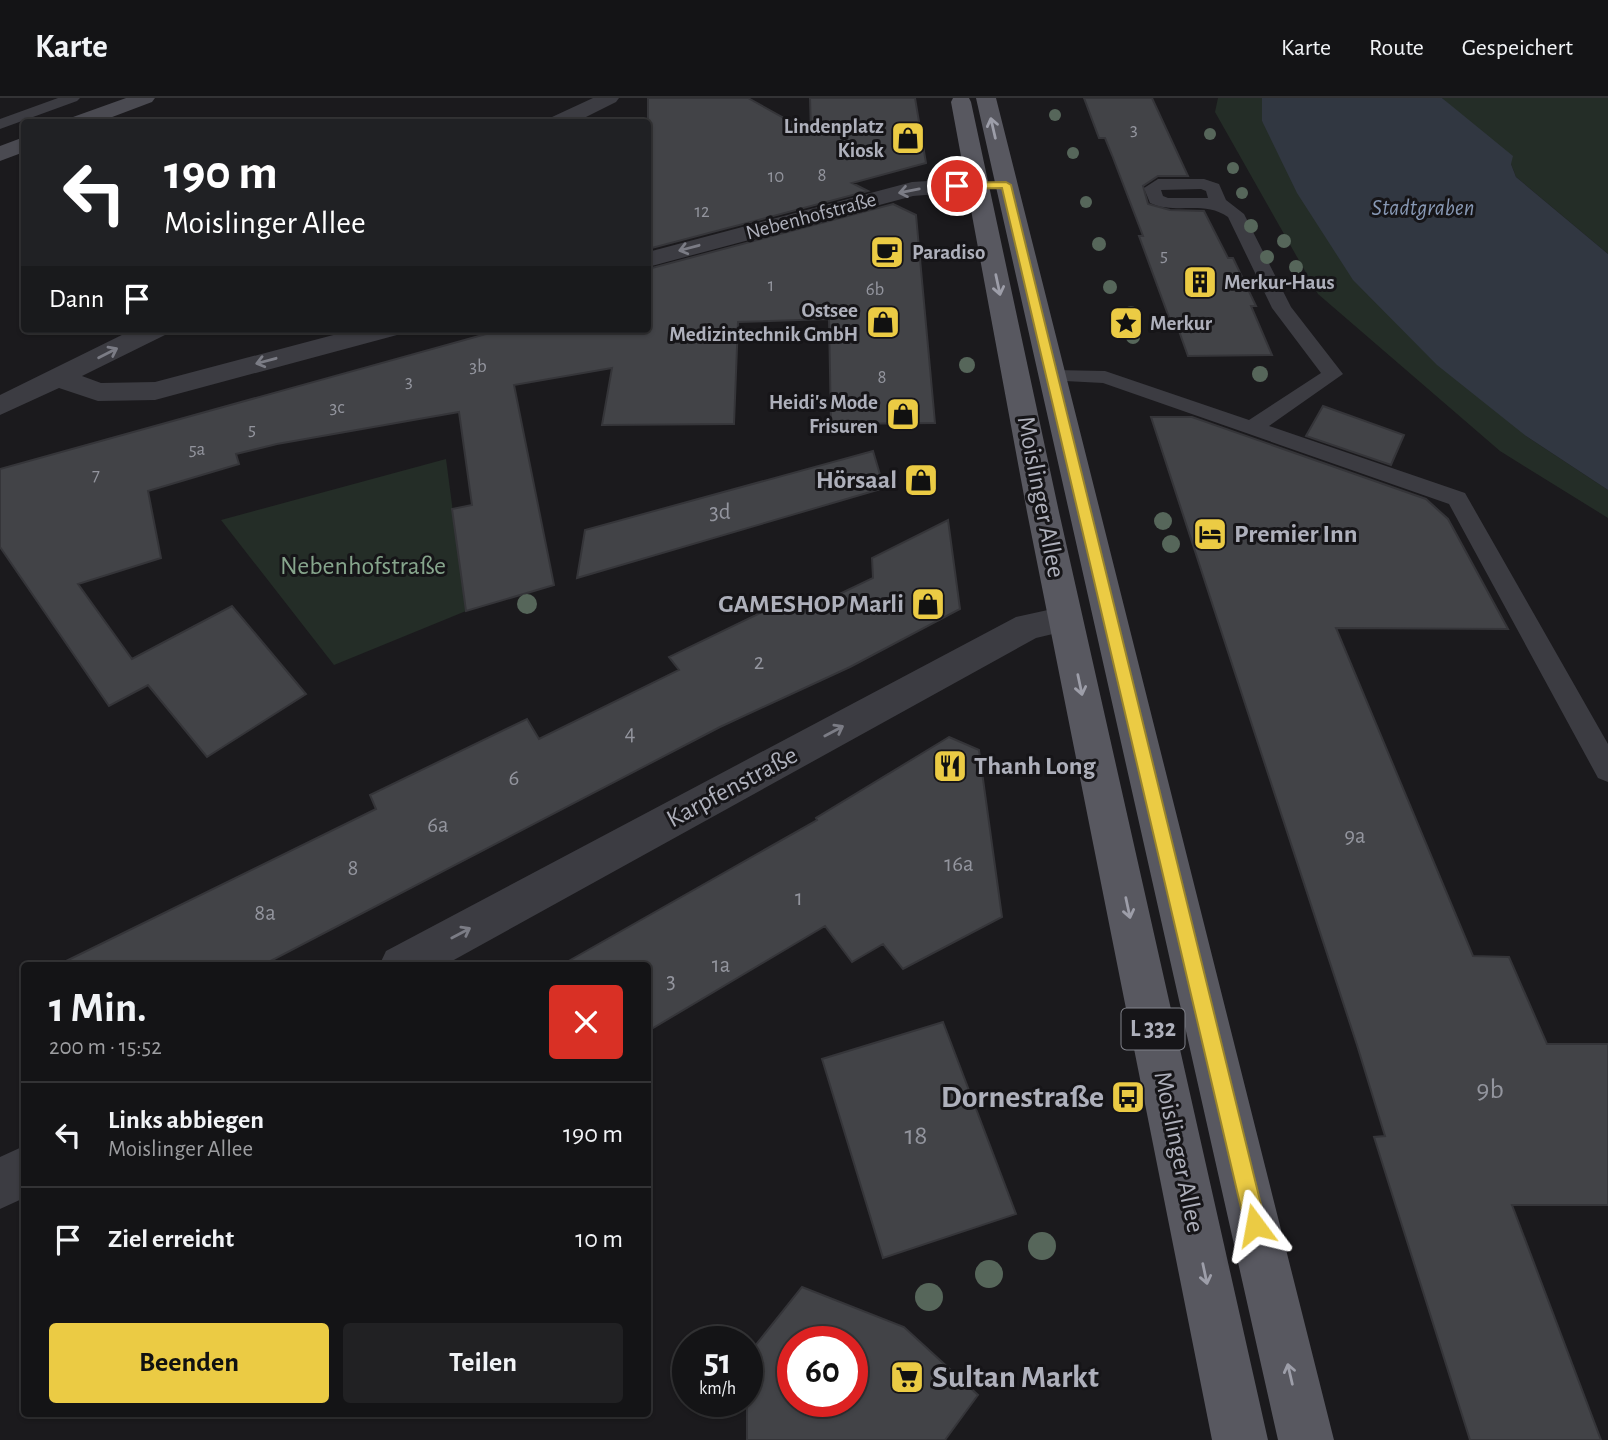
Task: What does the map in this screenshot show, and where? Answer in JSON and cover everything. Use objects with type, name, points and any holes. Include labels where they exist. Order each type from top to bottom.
[{"type":"main road","name":"Moislinger Allee","points":[[960,98],[992,185],[1035,375],[1111,618],[1306,1440]]},
{"type":"main road","name":"Moislinger Allee","points":[[986,98],[992,185]]},
{"type":"main road","name":"Moislinger Allee","points":[[1035,375],[1066,619],[1240,1440]]},
{"type":"main road","points":[[1066,619],[1111,618]]},
{"type":"street","points":[[89,119],[145,98]]},
{"type":"street","points":[[567,119],[608,98]]},
{"type":"street","points":[[0,154],[21,145]]},
{"type":"street","name":"Nebenhofstraße","points":[[651,259],[912,189],[992,185]]},
{"type":"street","points":[[0,406],[147,333]]},
{"type":"street","points":[[60,378],[98,392],[155,391],[372,333]]},
{"type":"street","name":"Karpfenstraße","points":[[408,962],[1028,626],[1066,619]]},
{"type":"street","points":[[0,1184],[21,1173]]},
{"type":"lane","points":[[0,124],[72,98]]},
{"type":"lane","points":[[1219,203],[1235,214],[1282,308],[1333,374],[1253,427]]},
{"type":"lane","points":[[1035,375],[1105,377],[1457,499],[1608,770]]},
{"type":"green space","points":[[1218,98],[1262,98],[1262,121],[1526,436],[1608,490],[1608,518],[1500,451],[1318,294],[1215,112]]},
{"type":"green space","points":[[1442,98],[1608,98],[1608,254],[1516,177],[1511,164]]},
{"type":"green space","name":"Nebenhofstraße","points":[[446,459],[466,611],[334,665],[221,520]]},
{"type":"water","name":"Stadtgraben","points":[[1262,98],[1442,98],[1513,156],[1511,164],[1516,177],[1608,254],[1608,490],[1526,436],[1437,365],[1353,280],[1297,193],[1262,121]]},
{"type":"building","points":[[648,98],[748,98],[811,133],[810,98],[915,98],[926,163],[852,183],[868,191],[651,248],[651,119],[648,119]]},
{"type":"building","name":"Merkur-Haus","points":[[1084,98],[1152,98],[1188,176],[1158,176],[1143,186],[1148,204],[1170,210],[1204,211],[1228,258],[1233,258],[1256,306],[1251,306],[1272,355],[1188,356],[1179,331],[1174,331],[1139,236],[1143,236],[1112,155],[1105,138],[1099,138]]},
{"type":"building","points":[[893,204],[916,215],[935,423],[831,424],[829,319],[738,322],[734,424],[602,425],[612,368],[514,385],[554,585],[466,611],[452,509],[472,505],[459,412],[277,444],[236,454],[239,464],[148,491],[161,558],[78,584],[132,659],[232,606],[306,694],[207,757],[148,685],[109,706],[0,547],[0,469],[490,333],[651,333],[651,268]]},
{"type":"building","points":[[1323,406],[1404,435],[1391,465],[1306,436]]},
{"type":"building","points":[[1151,417],[1192,417],[1426,499],[1448,519],[1508,629],[1336,628],[1473,956],[1509,957],[1547,1044],[1608,1044],[1608,1205],[1512,1205],[1601,1440],[1470,1440],[1374,1137],[1385,1136],[1357,1045]]},
{"type":"building","points":[[873,451],[884,488],[577,578],[585,530]]},
{"type":"building","points":[[948,520],[960,609],[850,667],[720,727],[269,962],[64,962],[376,809],[370,795],[527,719],[539,739],[679,670],[669,657],[793,597],[804,611],[873,578],[872,558]]},
{"type":"building","points":[[949,737],[979,750],[1002,917],[903,969],[883,944],[852,962],[825,926],[651,1029],[651,962],[567,962],[817,820],[816,818]]},
{"type":"building","points":[[943,1022],[1016,1214],[883,1258],[822,1059]]},
{"type":"building","points":[[802,1287],[904,1327],[978,1395],[945,1440],[747,1440],[747,1417],[763,1417],[763,1336]]},
{"type":"place","name":"Lindenplatz Kiosk","points":[[908,138]]},
{"type":"place","name":"Paradiso","points":[[887,252]]},
{"type":"place","name":"Merkur-Haus","points":[[1200,282]]},
{"type":"place","name":"Ostsee Medizintechnik GmbH","points":[[883,322]]},
{"type":"place","name":"Merkur","points":[[1126,323]]},
{"type":"place","name":"Heidi's Mode Frisuren","points":[[903,414]]},
{"type":"place","name":"Hörsaal","points":[[921,480]]},
{"type":"place","name":"Premier Inn","points":[[1210,534]]},
{"type":"place","name":"GAMESHOP Marli","points":[[928,604]]},
{"type":"place","name":"Thanh Long","points":[[950,766]]},
{"type":"place","name":"Dornestraße","points":[[1128,1097]]},
{"type":"place","name":"Sultan Markt","points":[[907,1377]]},
{"type":"route","points":[[957,186],[1006,185],[1255,1225]]}]
